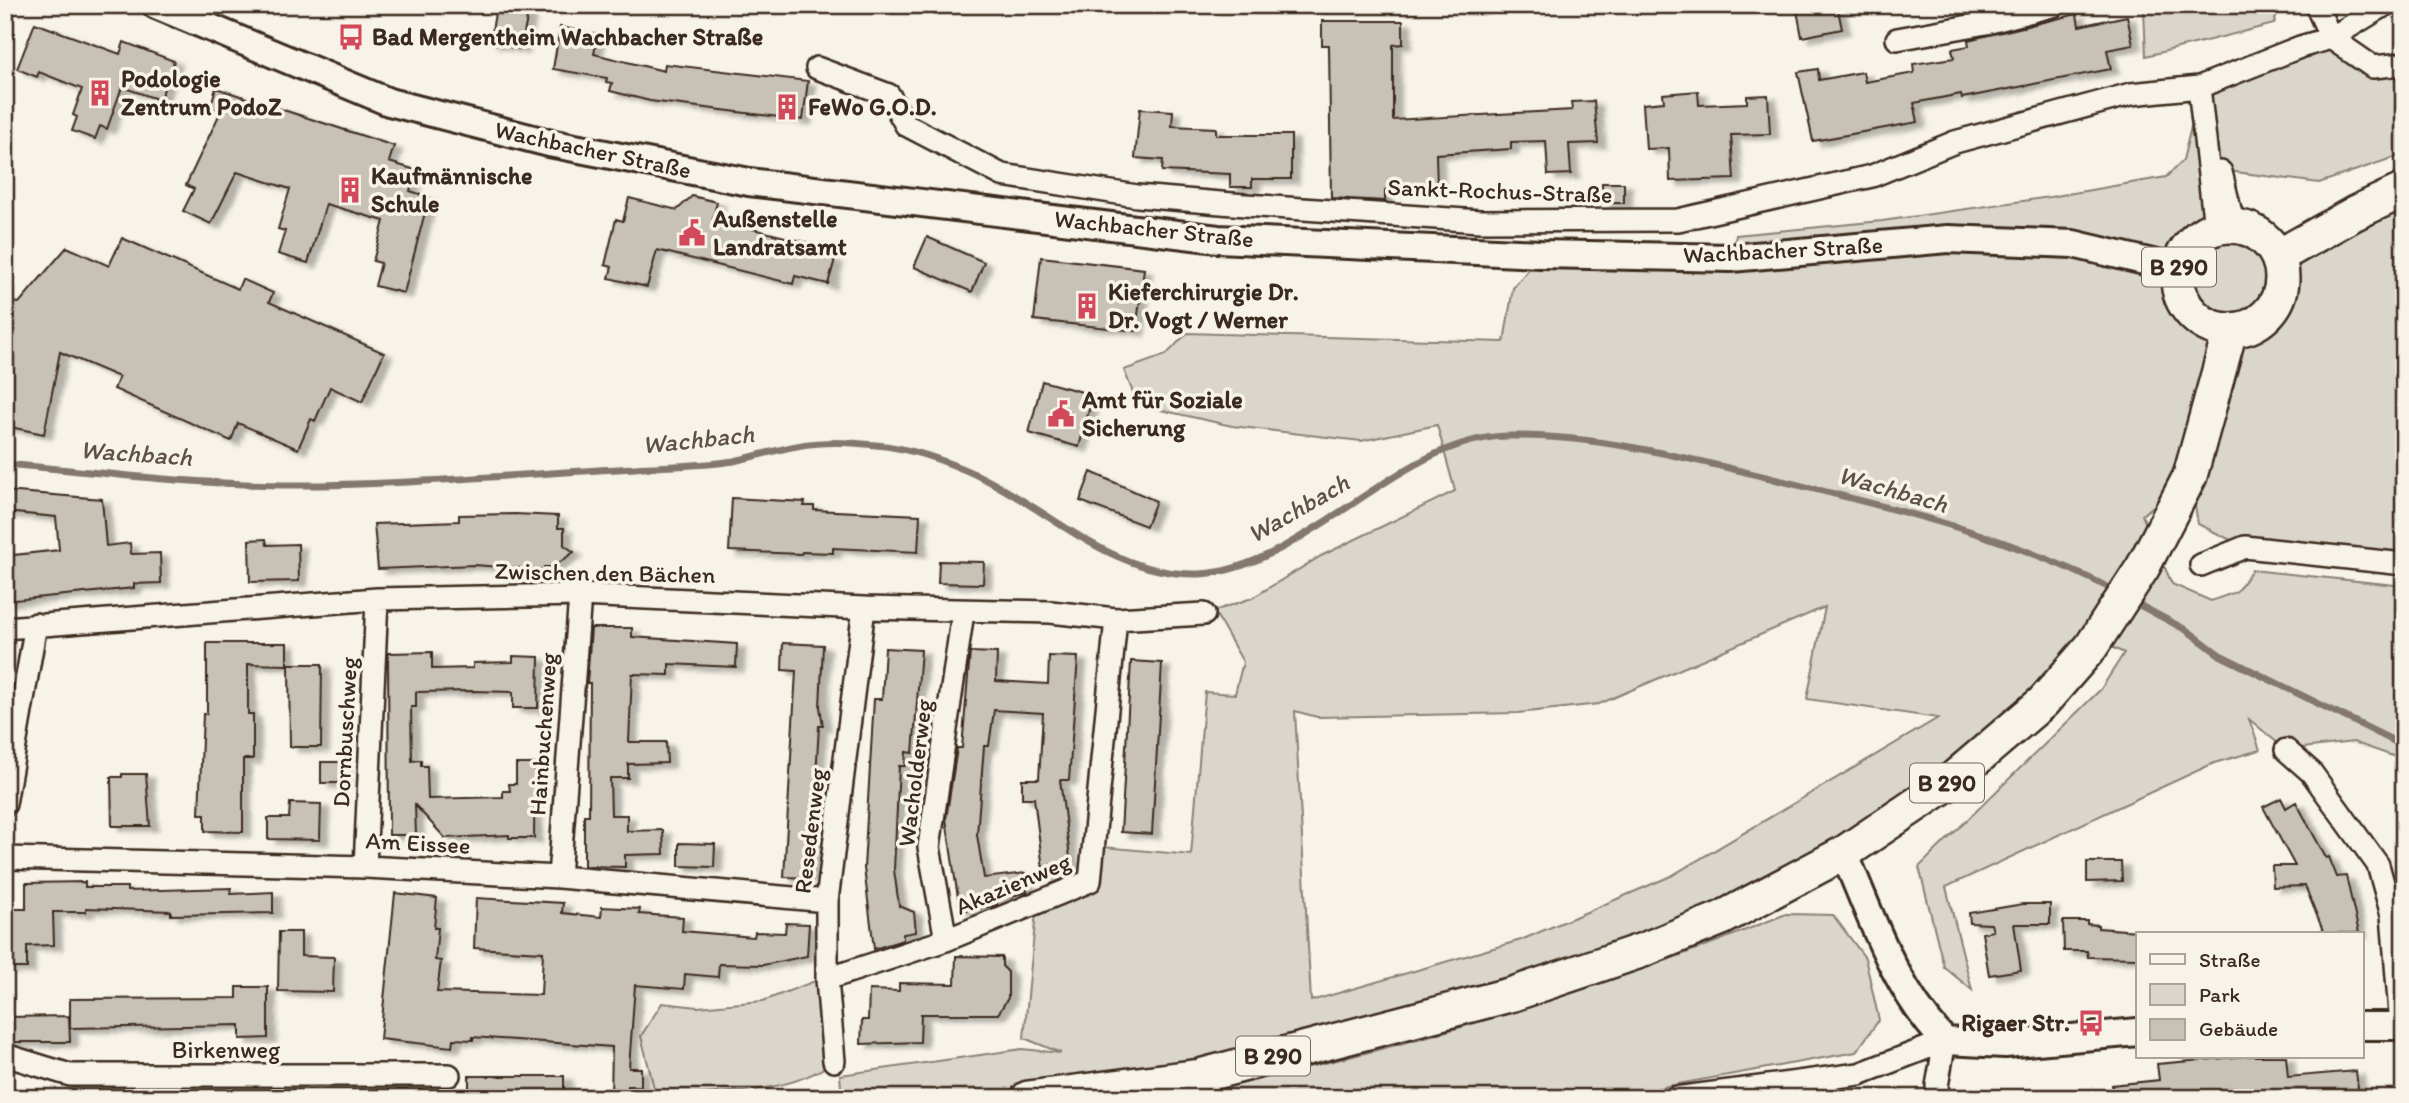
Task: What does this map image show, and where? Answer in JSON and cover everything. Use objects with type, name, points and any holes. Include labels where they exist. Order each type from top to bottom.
[{"type":"main road","points":[[2230,331],[2257,324],[2276,304],[2282,282],[2279,256],[2355,213],[2404,190]]},
{"type":"main road","name":"B 290","points":[[1028,1098],[1200,1076],[1513,994],[1643,950],[1722,918],[1844,853],[1948,783],[2043,702],[2098,636],[2143,567],[2190,476],[2230,331],[2213,328],[2198,321],[2187,309],[2179,292],[2178,269],[2191,243],[2224,227],[2257,233],[2279,256]]},
{"type":"street","name":"Wachbacher Straße","points":[[156,5],[412,108],[549,144],[749,182],[1218,239],[1541,254],[1731,258],[1948,239],[2073,244],[2178,269]]},
{"type":"street","points":[[1897,39],[1986,23],[2055,5]]},
{"type":"street","points":[[2316,5],[2331,38],[2373,66],[2404,64]]},
{"type":"street","name":"Sankt-Rochus-Straße","points":[[817,68],[889,95],[906,125],[1002,175],[1138,197],[1480,221],[1678,220],[1872,176],[1955,142],[2132,94],[2199,88],[2300,47],[2331,38],[2385,5]]},
{"type":"street","points":[[2199,88],[2207,138],[2220,170],[2224,227]]},
{"type":"street","points":[[2201,565],[2245,547],[2404,564]]},
{"type":"street","name":"Zwischen den Bächen","points":[[5,628],[377,599],[580,595],[864,608],[1050,612],[1116,619],[1204,614]]},
{"type":"street","name":"Hainbuchenweg","points":[[559,877],[580,595]]},
{"type":"street","name":"Dornbuschweg","points":[[365,867],[377,599]]},
{"type":"street","name":"Resedenweg","points":[[834,1061],[827,979],[827,901],[864,608]]},
{"type":"street","name":"Wacholderweg","points":[[946,940],[929,847],[963,611]]},
{"type":"street","name":"Akazienweg","points":[[827,979],[946,940],[1090,881],[1116,619]]},
{"type":"street","points":[[5,804],[36,624]]},
{"type":"street","points":[[2286,750],[2311,772],[2378,865],[2398,915],[2402,1026],[2364,1026]]},
{"type":"street","points":[[1844,853],[1896,971],[1921,1017],[1945,1041]]},
{"type":"street","name":"Am Eissee","points":[[5,858],[365,867],[559,877],[827,901]]},
{"type":"street","points":[[1675,1098],[1859,1074],[1945,1041],[2005,1044],[2136,1032]]},
{"type":"street","points":[[1939,1098],[1937,1086],[1945,1041]]},
{"type":"street","name":"Birkenweg","points":[[5,1055],[70,1075],[449,1075]]},
{"type":"green space","points":[[2156,5],[2279,5],[2274,24],[2146,56],[2144,10]]},
{"type":"green space","points":[[2331,38],[2373,66],[2404,64],[2404,154],[2319,183],[2220,170],[2234,226],[2250,230],[2262,238],[2280,262],[2404,190],[2404,560],[2245,547],[2198,524],[2190,477],[2142,515],[2172,584],[2211,601],[2236,592],[2252,570],[2404,586],[2404,760],[2353,742],[2286,750],[2249,719],[2260,750],[2214,763],[1946,887],[1972,990],[1944,967],[1919,867],[2101,689],[2124,653],[2080,632],[2043,702],[1844,853],[1513,994],[1028,1098],[842,1098],[840,1075],[1022,1049],[1061,1053],[1024,1038],[1036,912],[1090,881],[1093,846],[1191,855],[1205,692],[1235,694],[1243,662],[1214,611],[1252,598],[1321,556],[1455,491],[1437,425],[1361,441],[1232,426],[1138,405],[1124,370],[1166,355],[1187,333],[1504,342],[1513,288],[1541,254],[1731,258],[1736,235],[1882,221],[2166,177],[2183,160],[2191,127],[2203,112],[2199,87]],"holes":[[[2076,245],[2182,254],[2178,269],[2179,291]],[[1825,607],[1807,699],[1938,718],[1671,876],[1521,940],[1311,1001],[1295,711],[1317,717],[1518,713],[1599,704]]]},
{"type":"green space","points":[[1786,914],[1833,915],[1865,958],[1879,1020],[1856,1052],[1667,1086],[1622,1098],[1246,1098],[1245,1094],[1228,1098],[1146,1098],[1274,1075],[1449,1030],[1643,969]]},
{"type":"green space","points":[[820,979],[834,1061],[815,1073],[772,1087],[725,1093],[656,1096],[641,1036],[662,1003],[698,1007],[763,1001]]},
{"type":"building","points":[[1796,5],[1837,5],[1842,29],[1802,37]]},
{"type":"building","points":[[496,7],[528,13],[521,49],[490,43]]},
{"type":"building","points":[[2077,14],[2079,26],[2127,16],[2133,45],[2107,50],[2111,69],[1962,98],[1961,94],[1914,103],[1918,122],[1813,141],[1798,72],[1818,69],[1819,80],[1863,72],[1865,82],[1914,73],[1913,64],[1954,58],[1952,49],[1969,46],[1968,40]]},
{"type":"building","points":[[1322,21],[1403,21],[1403,44],[1393,45],[1393,120],[1572,110],[1571,102],[1594,101],[1598,143],[1569,144],[1571,174],[1548,175],[1546,141],[1511,142],[1511,149],[1436,154],[1437,188],[1385,190],[1385,201],[1331,198],[1329,45],[1322,45]]},
{"type":"building","points":[[35,23],[120,54],[124,42],[174,61],[160,100],[122,87],[107,129],[100,126],[95,139],[72,131],[77,117],[73,115],[82,89],[39,72],[37,77],[17,69]]},
{"type":"building","points":[[560,27],[598,34],[594,54],[664,71],[665,64],[808,81],[803,120],[650,101],[610,91],[612,83],[606,82],[607,78],[553,69]]},
{"type":"building","name":"Kaufmännische Schule","points":[[216,88],[394,146],[389,162],[416,170],[410,191],[429,197],[404,293],[375,286],[381,263],[373,261],[384,221],[326,204],[308,263],[278,254],[285,231],[278,229],[290,189],[237,172],[211,224],[183,211],[194,189],[186,185],[221,111],[210,108]]},
{"type":"building","points":[[1698,91],[1699,105],[1747,103],[1747,96],[1768,95],[1770,134],[1731,135],[1734,179],[1670,181],[1669,148],[1646,149],[1643,104],[1664,102],[1663,94]]},
{"type":"building","points":[[1140,109],[1173,111],[1172,126],[1216,128],[1216,135],[1291,135],[1291,179],[1252,179],[1252,187],[1230,187],[1230,174],[1162,171],[1163,160],[1135,158]]},
{"type":"building","points":[[1602,183],[1624,183],[1624,203],[1602,203]]},
{"type":"building","name":"Außenstelle Landratsamt","points":[[692,196],[717,202],[713,219],[821,246],[819,255],[835,259],[828,284],[795,276],[793,284],[657,250],[647,287],[609,278],[612,267],[605,265],[616,219],[623,221],[629,198],[677,210]]},
{"type":"building","points":[[927,237],[984,262],[972,292],[914,267]]},
{"type":"building","points":[[122,238],[238,289],[242,279],[273,293],[269,302],[384,353],[362,402],[330,387],[315,421],[311,419],[298,449],[238,423],[231,441],[114,389],[119,377],[60,352],[44,434],[5,426],[5,301],[19,303],[67,247],[109,266]]},
{"type":"building","name":"Kieferchirurgie Dr. Dr. Vogt / Werner","points":[[1041,257],[1144,269],[1136,331],[1034,320]]},
{"type":"building","name":"Amt für Soziale Sicherung","points":[[1042,381],[1093,395],[1079,447],[1029,433]]},
{"type":"building","points":[[1091,472],[1156,501],[1146,526],[1080,501]]},
{"type":"building","points":[[5,491],[102,499],[106,546],[130,543],[131,554],[160,553],[161,583],[134,584],[134,588],[5,601],[5,556],[59,550],[56,517],[5,512]]},
{"type":"building","points":[[732,498],[805,502],[804,506],[814,506],[814,510],[920,515],[918,552],[833,548],[833,553],[801,554],[729,551]]},
{"type":"building","points":[[459,515],[558,516],[558,528],[564,528],[564,545],[574,552],[553,567],[544,567],[544,570],[474,565],[378,569],[374,524],[459,521]]},
{"type":"building","points":[[266,539],[267,545],[298,544],[299,581],[250,582],[249,540]]},
{"type":"building","points":[[939,561],[984,562],[983,584],[938,583]]},
{"type":"building","points":[[591,628],[632,628],[632,637],[737,644],[736,667],[669,664],[669,675],[632,674],[629,742],[666,742],[667,763],[628,764],[628,778],[610,778],[611,815],[627,815],[627,831],[663,830],[664,854],[625,855],[625,867],[584,866],[584,815],[589,815],[590,683],[587,683]]},
{"type":"building","points":[[207,643],[287,643],[287,665],[248,664],[248,714],[253,714],[253,759],[243,759],[243,832],[205,831],[205,814],[199,814],[203,714],[207,714]]},
{"type":"building","points":[[783,643],[823,645],[820,707],[823,726],[819,726],[810,878],[784,877],[796,671],[782,670]]},
{"type":"building","points":[[885,648],[921,650],[913,753],[906,752],[905,766],[899,766],[894,870],[899,906],[914,912],[916,932],[903,934],[903,940],[874,949],[864,868],[874,699],[882,699]]},
{"type":"building","points":[[432,652],[432,669],[473,668],[473,663],[513,662],[513,656],[539,657],[538,708],[513,708],[513,692],[473,691],[416,692],[416,707],[411,707],[412,761],[421,760],[421,766],[427,766],[428,799],[503,797],[503,791],[510,791],[509,784],[516,784],[516,764],[535,764],[534,838],[509,838],[509,835],[445,838],[415,805],[416,835],[389,835],[388,653]]},
{"type":"building","points":[[970,652],[997,653],[996,681],[1048,684],[1049,656],[1078,657],[1069,780],[1060,780],[1072,873],[1044,877],[1034,798],[1022,798],[1022,779],[1039,779],[1043,713],[994,710],[989,746],[984,746],[977,835],[984,878],[1025,873],[1027,892],[997,900],[997,905],[994,906],[960,911],[946,819],[957,748],[962,748]]},
{"type":"building","points":[[1131,661],[1162,663],[1152,834],[1121,832]]},
{"type":"building","points":[[289,664],[322,664],[321,747],[290,747]]},
{"type":"building","points":[[321,762],[343,762],[343,783],[321,783]]},
{"type":"building","points":[[122,774],[146,774],[150,826],[112,826],[111,777],[122,777]]},
{"type":"building","points":[[2281,798],[2286,808],[2296,802],[2326,858],[2329,857],[2337,877],[2346,876],[2359,932],[2324,932],[2305,886],[2273,887],[2272,866],[2295,866],[2263,807]]},
{"type":"building","points":[[290,803],[321,804],[320,840],[268,839],[268,818],[289,818]]},
{"type":"building","points":[[679,843],[715,844],[714,867],[679,866]]},
{"type":"building","points":[[2087,862],[2121,862],[2122,881],[2087,882]]},
{"type":"building","points":[[85,882],[85,887],[127,887],[127,891],[231,888],[231,894],[273,892],[273,913],[171,915],[171,911],[86,908],[86,912],[53,912],[54,945],[27,946],[27,968],[5,968],[5,909],[26,909],[26,883]]},
{"type":"building","points":[[395,893],[437,898],[435,960],[441,961],[437,992],[541,995],[543,952],[474,948],[476,898],[563,903],[562,913],[601,917],[602,907],[640,909],[639,914],[683,917],[682,931],[754,937],[755,932],[785,933],[786,923],[809,924],[807,956],[763,965],[719,964],[718,977],[685,974],[684,989],[635,985],[629,1068],[641,1068],[641,1086],[628,1086],[627,1098],[611,1098],[612,1047],[473,1037],[473,1040],[453,1039],[452,1047],[380,1039]]},
{"type":"building","points":[[2023,904],[2050,904],[2050,924],[2014,924],[2021,970],[1989,975],[1982,933],[1993,931],[1991,924],[1970,923],[1969,913]]},
{"type":"building","points":[[2063,921],[2087,921],[2087,924],[2098,925],[2098,928],[2138,931],[2136,958],[2088,957],[2087,951],[2064,951]]},
{"type":"building","points":[[279,932],[301,932],[301,956],[334,957],[333,992],[278,991]]},
{"type":"building","points":[[956,956],[1002,957],[1002,966],[1008,972],[1008,998],[998,1014],[921,1014],[920,1042],[861,1044],[862,1020],[868,1020],[869,990],[899,991],[899,983],[955,984]]},
{"type":"building","points":[[237,987],[268,987],[268,1038],[240,1039],[240,1025],[70,1028],[70,999],[237,998]]},
{"type":"building","points":[[69,1016],[70,1042],[5,1042],[5,1017]]},
{"type":"building","points":[[2224,1058],[2286,1058],[2288,1077],[2356,1071],[2359,1098],[2113,1098],[2112,1085],[2159,1080],[2157,1064]]},
{"type":"building","points":[[469,1076],[564,1076],[564,1095],[469,1095]]},
{"type":"waterway","name":"Wachbach","points":[[5,464],[212,482],[325,485],[697,465],[734,461],[809,444],[834,442],[876,445],[930,456],[981,477],[1112,554],[1169,572],[1200,574],[1231,569],[1262,558],[1293,542],[1416,464],[1445,450],[1493,437],[1542,436],[1611,444],[1681,457],[1910,514],[2037,555],[2117,592]]},
{"type":"waterway","name":"Wachbach","points":[[2130,600],[2188,631],[2220,655],[2404,746]]},
{"type":"place","name":"Bad Mergentheim Wachbacher Straße","points":[[351,37]]},
{"type":"place","name":"Podologie Zentrum PodoZ","points":[[100,93]]},
{"type":"place","name":"FeWo G.O.D.","points":[[787,107]]},
{"type":"place","name":"Kaufmännische Schule","points":[[350,190]]},
{"type":"place","name":"Außenstelle Landratsamt","points":[[692,233]]},
{"type":"place","name":"Kieferchirurgie Dr. Dr. Vogt / Werner","points":[[1087,306]]},
{"type":"place","name":"Amt für Soziale Sicherung","points":[[1061,414]]},
{"type":"place","name":"Rigaer Str.","points":[[2091,1023]]}]
